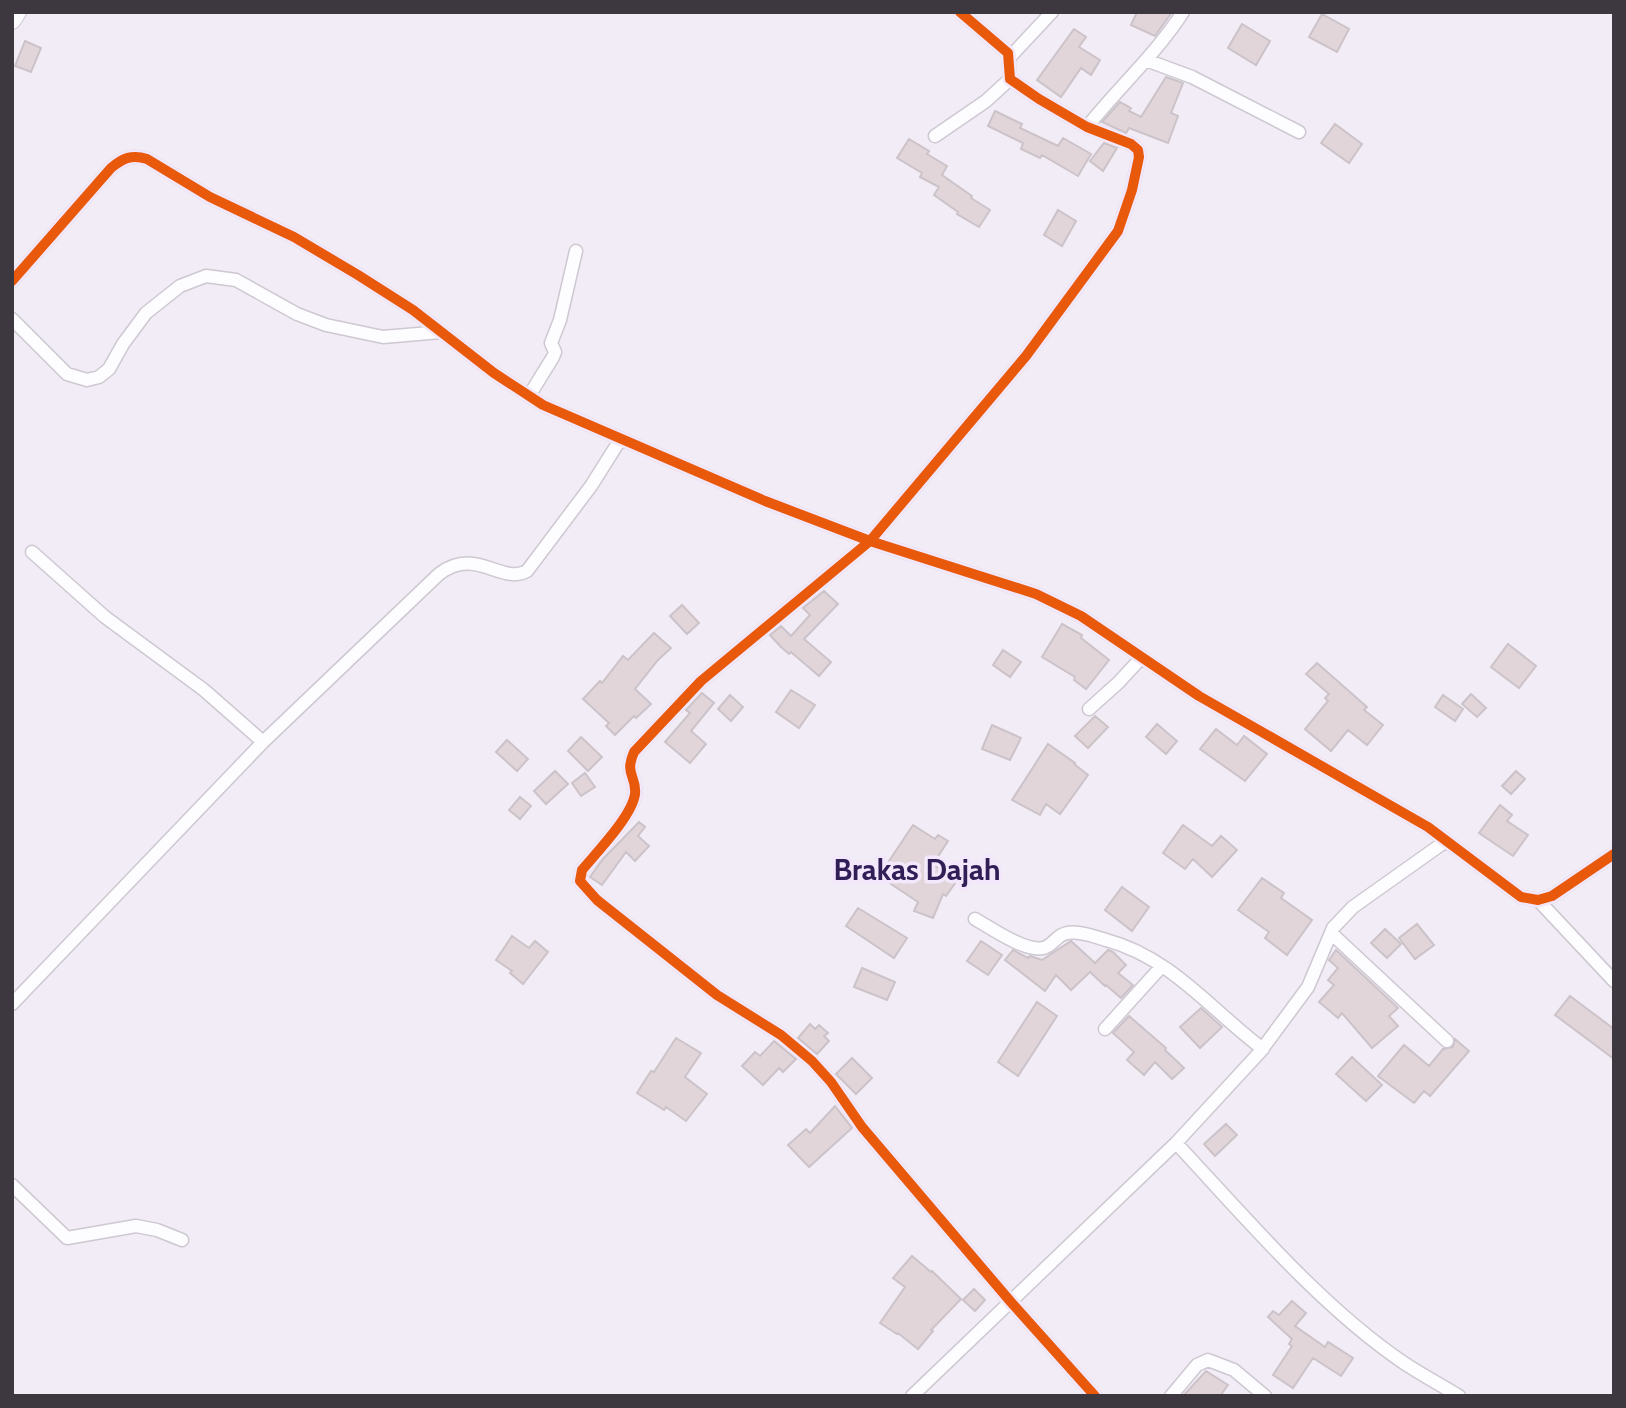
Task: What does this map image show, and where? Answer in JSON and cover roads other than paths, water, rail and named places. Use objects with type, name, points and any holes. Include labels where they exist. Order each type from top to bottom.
[{"type":"street","points":[[12,20],[17,12]]},
{"type":"street","points":[[935,136],[986,101],[1010,79],[1010,57],[1004,48],[960,12]]},
{"type":"street","points":[[1010,57],[1052,12]]},
{"type":"street","points":[[1087,127],[1112,95],[1170,33],[1183,12]]},
{"type":"street","points":[[1146,60],[1192,77],[1299,132]]},
{"type":"street","points":[[1010,79],[1087,127],[1131,144],[1138,150],[1132,190],[1118,231],[1026,356],[870,541],[701,681],[634,752],[629,767],[635,790],[631,806],[582,870],[580,881],[597,900],[717,995],[770,1028],[812,1061],[862,1127],[1095,1396]]},
{"type":"street","points":[[12,281],[111,168],[128,157],[147,159],[210,197],[294,237],[413,310],[494,373],[543,405],[765,501],[870,541],[1036,594],[1081,616],[1199,696],[1428,827],[1521,897],[1538,900],[1552,896],[1614,854]]},
{"type":"street","points":[[529,396],[555,352],[551,343],[561,320],[576,251]]},
{"type":"street","points":[[12,319],[66,374],[88,380],[99,377],[109,369],[123,344],[146,313],[180,286],[206,275],[236,280],[297,314],[326,325],[383,337],[441,332]]},
{"type":"street","points":[[12,1004],[263,742],[446,568],[472,563],[516,575],[527,571],[591,486],[621,440]]},
{"type":"street","points":[[33,551],[105,617],[204,690],[263,742]]},
{"type":"street","points":[[1089,709],[1142,657]]},
{"type":"street","points":[[912,1396],[1176,1143],[1263,1049],[1308,986],[1331,933],[1353,907],[1446,841]]},
{"type":"street","points":[[1538,900],[1614,981]]},
{"type":"street","points":[[975,919],[1009,939],[1038,949],[1047,947],[1063,934],[1074,932],[1110,941],[1162,966],[1190,985],[1234,1027],[1263,1049]]},
{"type":"street","points":[[1331,933],[1447,1041]]},
{"type":"street","points":[[1105,1029],[1162,966]]},
{"type":"street","points":[[1176,1143],[1273,1247],[1343,1315],[1403,1362],[1459,1396]]},
{"type":"street","points":[[12,1185],[67,1238],[136,1226],[182,1240]]},
{"type":"street","points":[[1171,1396],[1197,1365],[1208,1360],[1234,1370],[1265,1396]]},
{"type":"district","name":"Brakas Dajah","points":[[917,869]]}]
